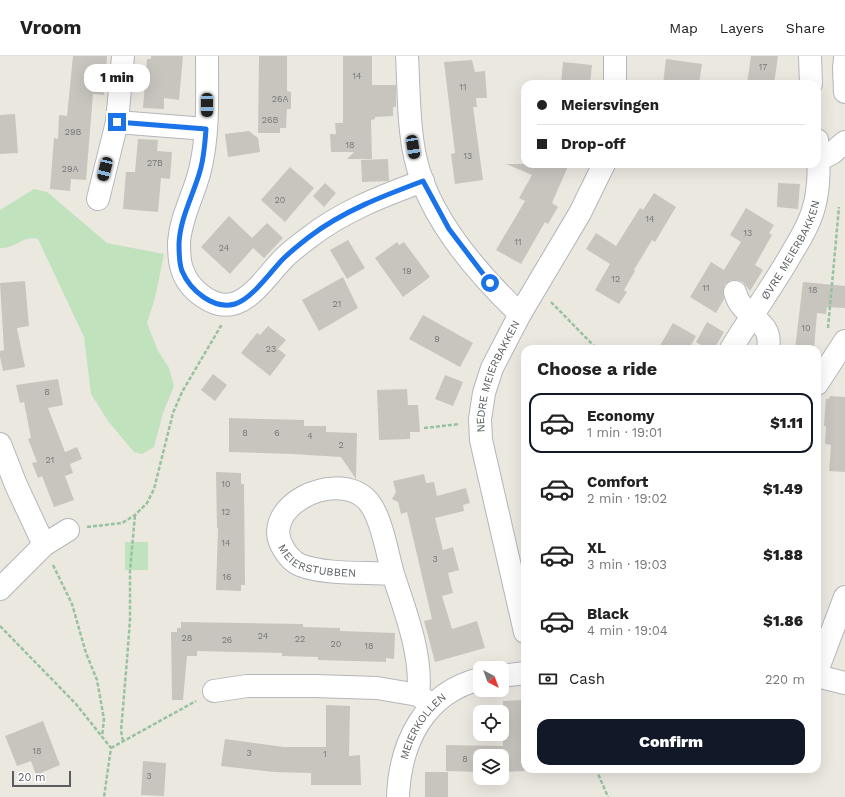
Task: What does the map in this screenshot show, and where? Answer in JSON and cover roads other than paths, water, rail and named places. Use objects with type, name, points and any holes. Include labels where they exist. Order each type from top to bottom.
[{"type":"street","points":[[98,200],[117,122],[123,56]]},
{"type":"street","points":[[207,56],[206,129],[200,171],[181,225],[180,258],[182,270],[186,278],[200,294],[209,300],[226,304],[235,304],[251,293],[284,257],[327,224],[366,204],[423,181]]},
{"type":"street","points":[[407,56],[412,137],[415,157],[423,181],[437,211],[459,245],[490,283],[520,314]]},
{"type":"street","points":[[615,80],[616,56]]},
{"type":"street","points":[[810,56],[811,80]]},
{"type":"street","points":[[845,59],[845,92]]},
{"type":"street","points":[[117,122],[206,129]]},
{"type":"street","points":[[821,151],[832,153],[845,142]]},
{"type":"street","name":"NEDRE MEIERBAKKEN","points":[[521,615],[481,440],[480,419],[484,393],[492,368],[520,314],[580,213],[602,168]]},
{"type":"street","name":"ØVRE MEIERBAKKEN","points":[[733,345],[784,268],[808,223],[814,208],[817,192],[818,168]]},
{"type":"street","points":[[735,292],[742,308],[762,324],[768,332],[768,345]]},
{"type":"street","points":[[821,374],[836,337]]},
{"type":"street","points":[[0,444],[16,485],[44,545]]},
{"type":"street","name":"MEIERSTUBBEN","points":[[393,574],[311,569],[298,564],[291,558],[281,545],[279,536],[284,516],[297,500],[321,490],[334,488],[357,493],[366,498],[376,515],[407,618],[425,700]]},
{"type":"street","points":[[0,589],[44,545],[68,530]]},
{"type":"street","points":[[821,660],[845,597]]},
{"type":"street","points":[[509,675],[521,674]]},
{"type":"street","points":[[821,677],[845,683]]},
{"type":"street","name":"MEIERKOLLEN","points":[[398,797],[401,767],[406,749],[421,718],[425,700],[473,681]]},
{"type":"street","points":[[214,691],[247,686],[377,688],[425,700]]}]
